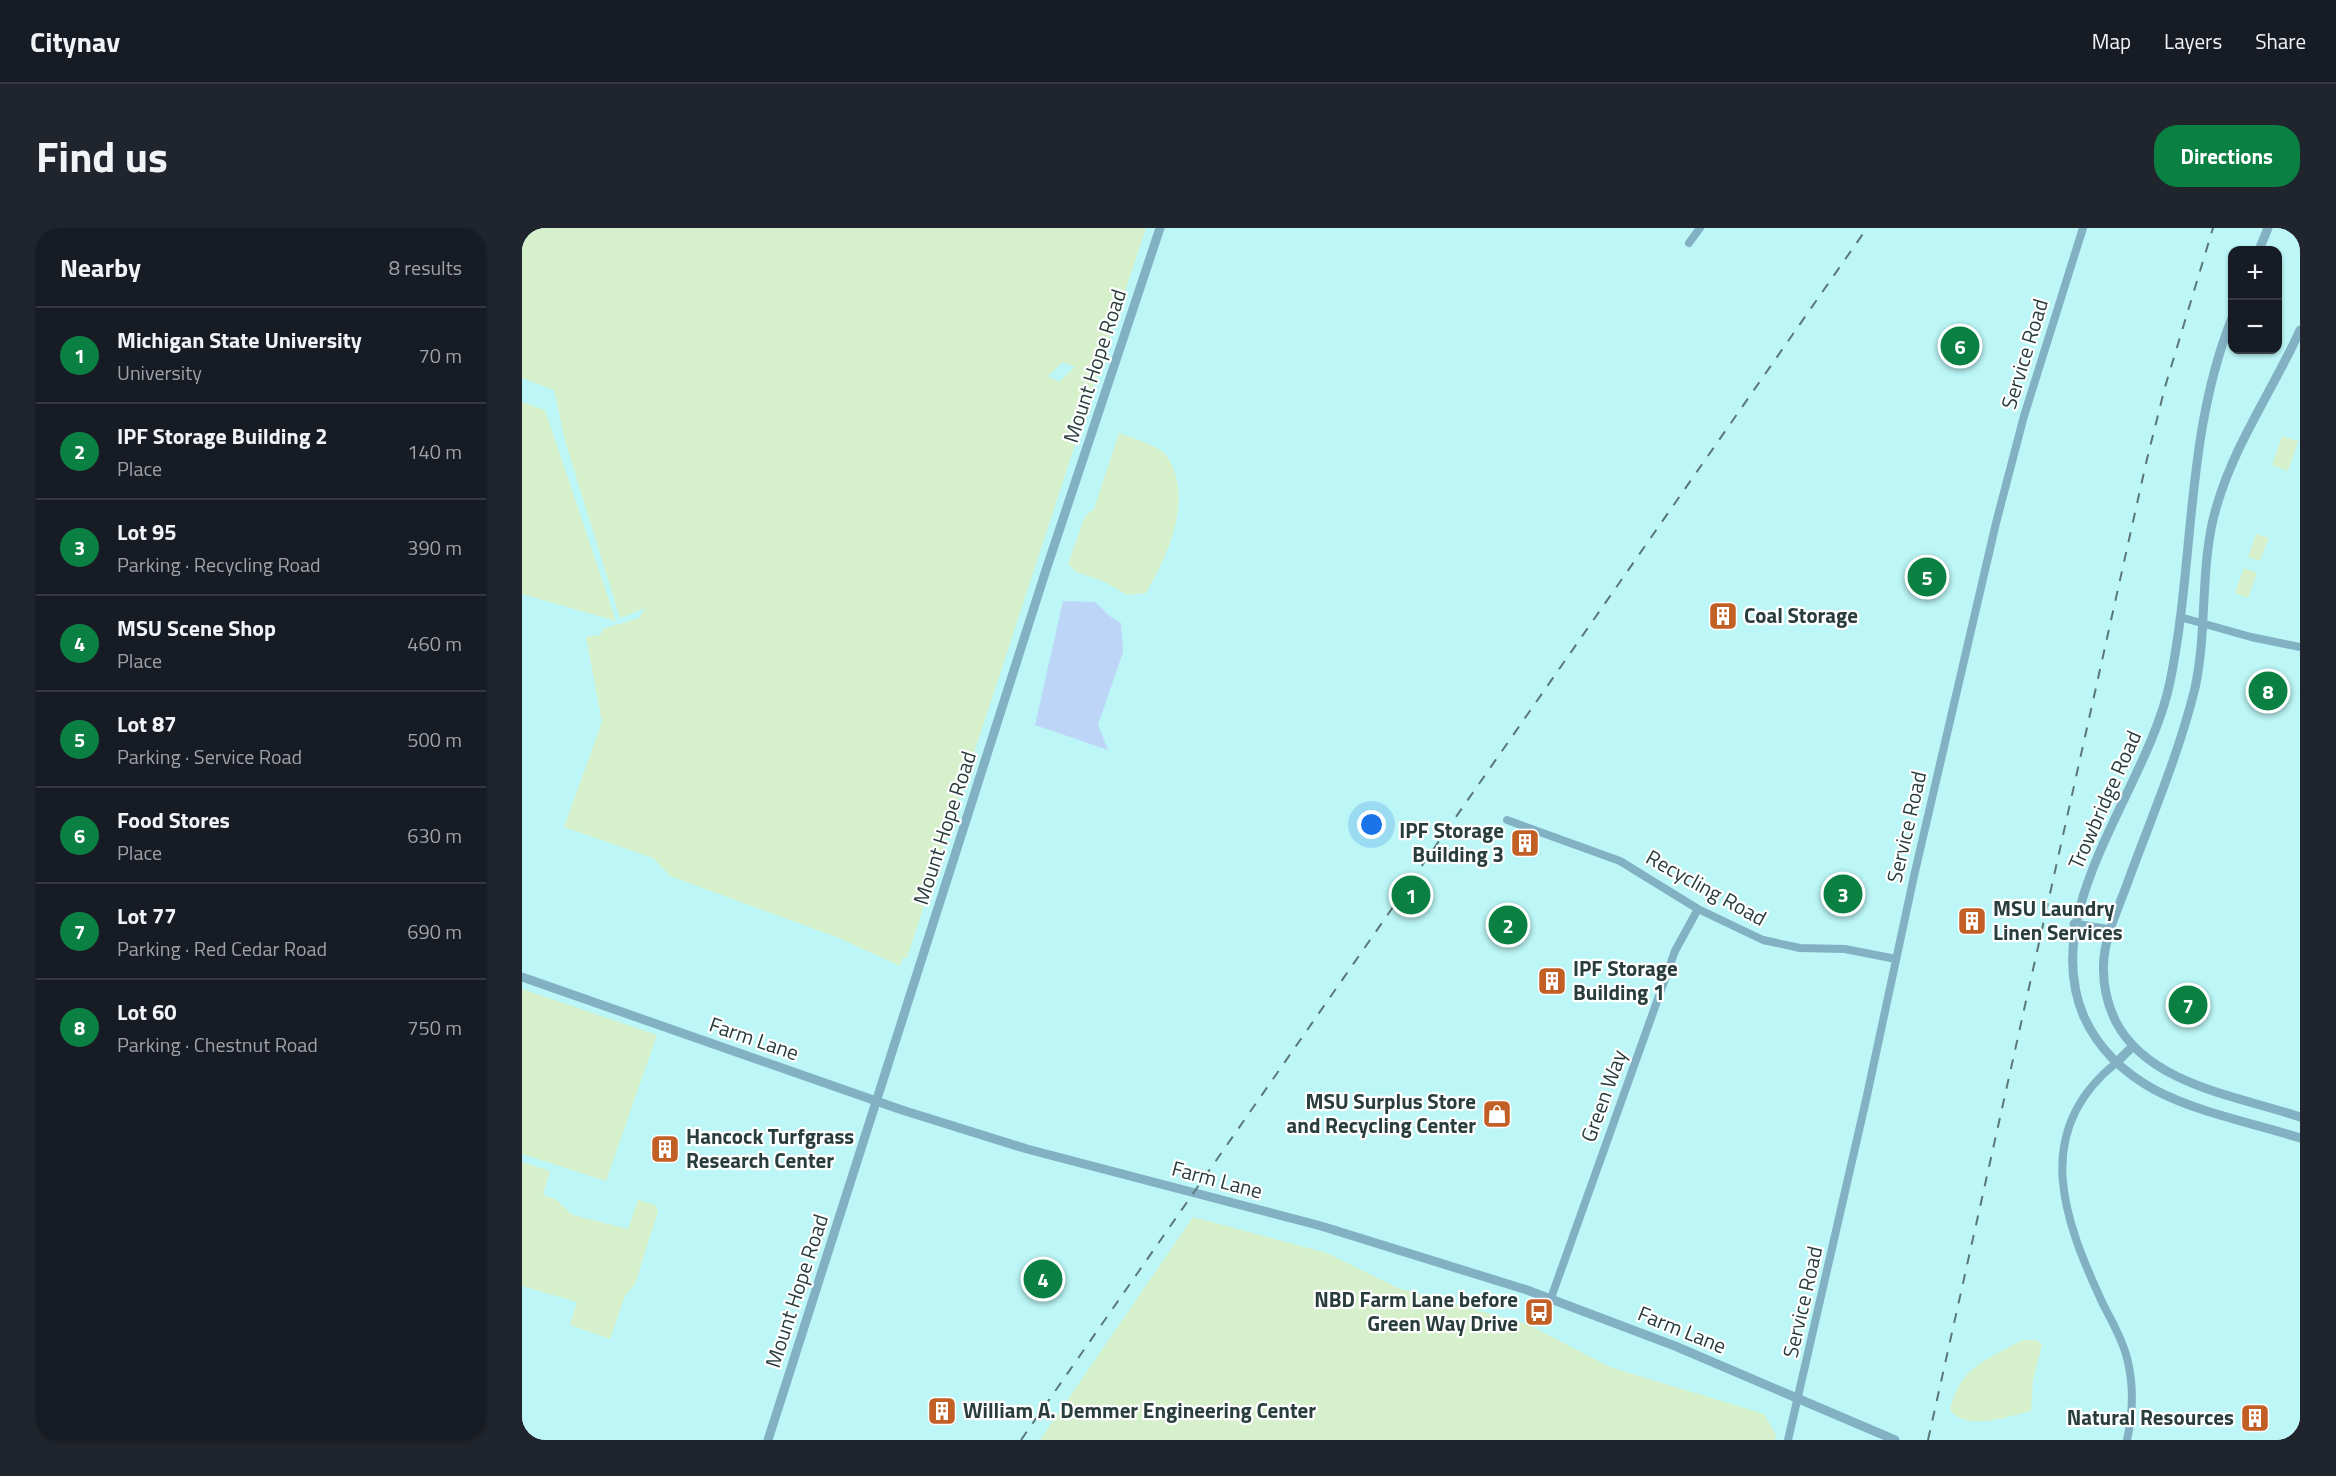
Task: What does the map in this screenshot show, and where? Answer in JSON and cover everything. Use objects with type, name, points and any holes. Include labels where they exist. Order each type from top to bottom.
[{"type":"street","name":"Mount Hope Road","points":[[768,1440],[1045,573],[1160,228]]},
{"type":"street","points":[[1689,243],[1700,228]]},
{"type":"street","name":"Service Road","points":[[1788,1440],[1999,512],[2024,416],[2084,228]]},
{"type":"street","points":[[2261,246],[2268,228]]},
{"type":"street","name":"Trowbridge Road","points":[[2228,330],[2216,364],[2198,443],[2180,617],[2171,676],[2160,716],[2081,900],[2074,924],[2071,961],[2078,999],[2092,1033],[2116,1063],[2153,1089],[2180,1101],[2300,1138]]},
{"type":"street","points":[[2285,1134],[2296,1116],[2187,1081],[2161,1069],[2133,1046],[2116,1020],[2106,990],[2104,960],[2110,930],[2188,715],[2195,685],[2216,507],[2232,466],[2300,330]]},
{"type":"street","points":[[2180,617],[2251,638],[2300,647]]},
{"type":"street","name":"Recycling Road","points":[[1507,820],[1620,861],[1698,909],[1763,940],[1800,948],[1845,949],[1896,959]]},
{"type":"street","name":"Green Way","points":[[1551,1298],[1675,951],[1698,909]]},
{"type":"street","points":[[2074,924],[2110,930]]},
{"type":"street","name":"Farm Lane","points":[[522,977],[876,1101],[1027,1149],[1321,1226],[1428,1257],[1551,1298],[1675,1346],[1895,1440]]},
{"type":"street","points":[[2127,1440],[2132,1403],[2127,1358],[2118,1331],[2070,1226],[2062,1182],[2065,1143],[2073,1117],[2093,1084],[2133,1046]]},
{"type":"street","points":[[2180,1101],[2187,1081]]},
{"type":"shaded area","points":[[522,228],[2300,228],[2300,1440],[522,1440]]},
{"type":"shaded area","points":[[1063,601],[1095,602],[1121,623],[1123,652],[1098,725],[1108,750],[1035,725]]},
{"type":"green space","points":[[522,228],[1146,228],[907,958],[903,958],[900,966],[839,938],[670,876],[653,858],[564,827],[602,722],[586,637],[600,635],[603,629],[639,618],[645,608],[620,618],[566,444],[554,390],[522,378]],"holes":[[[1063,362],[1075,367],[1059,382],[1048,376]]]},
{"type":"green space","points":[[522,402],[545,410],[616,621],[522,594]]},
{"type":"green space","points":[[1119,433],[1162,451],[1174,470],[1178,487],[1178,506],[1170,543],[1146,593],[1127,595],[1103,581],[1076,572],[1068,564],[1085,516],[1094,509]]},
{"type":"green space","points":[[2282,436],[2298,441],[2288,471],[2272,465]]},
{"type":"green space","points":[[2256,534],[2269,538],[2260,561],[2248,557]]},
{"type":"green space","points":[[2244,568],[2257,573],[2248,598],[2235,593]]},
{"type":"green space","points":[[522,989],[657,1035],[606,1181],[522,1154]]},
{"type":"green space","points":[[522,1162],[550,1171],[543,1195],[555,1199],[573,1215],[628,1229],[638,1200],[655,1205],[658,1212],[635,1284],[625,1296],[610,1339],[570,1325],[577,1302],[522,1286]]},
{"type":"green space","points":[[1193,1217],[1327,1253],[1398,1288],[1527,1324],[1610,1367],[1764,1414],[1776,1435],[1775,1440],[1040,1440]]},
{"type":"green space","points":[[2022,1340],[2037,1340],[2042,1345],[2033,1380],[2031,1411],[1988,1421],[1966,1420],[1957,1416],[1950,1409],[1955,1394],[1968,1373],[1986,1359]]},
{"type":"railway","points":[[1021,1440],[1867,228]]},
{"type":"railway","points":[[1928,1440],[2147,459],[2165,387],[2213,228]]},
{"type":"place","name":"Food Stores","points":[[1960,346]]},
{"type":"place","name":"Lot 87","points":[[1927,577]]},
{"type":"place","name":"Coal Storage","points":[[1723,616]]},
{"type":"place","name":"Lot 60","points":[[2268,691]]},
{"type":"place","name":"IPF Storage Building 3","points":[[1525,843]]},
{"type":"place","name":"Lot 95","points":[[1843,894]]},
{"type":"place","name":"Michigan State University","points":[[1411,895]]},
{"type":"place","name":"MSU Laundry Linen Services","points":[[1972,921]]},
{"type":"place","name":"IPF Storage Building 2","points":[[1508,925]]},
{"type":"place","name":"IPF Storage Building 1","points":[[1552,981]]},
{"type":"place","name":"Lot 77","points":[[2188,1005]]},
{"type":"place","name":"MSU Surplus Store and Recycling Center","points":[[1497,1114]]},
{"type":"place","name":"Hancock Turfgrass Research Center","points":[[665,1149]]},
{"type":"place","name":"MSU Scene Shop","points":[[1043,1279]]},
{"type":"place","name":"NBD Farm Lane before Green Way Drive","points":[[1539,1312]]},
{"type":"place","name":"William A. Demmer Engineering Center","points":[[942,1411]]},
{"type":"place","name":"Natural Resources","points":[[2255,1418]]}]
